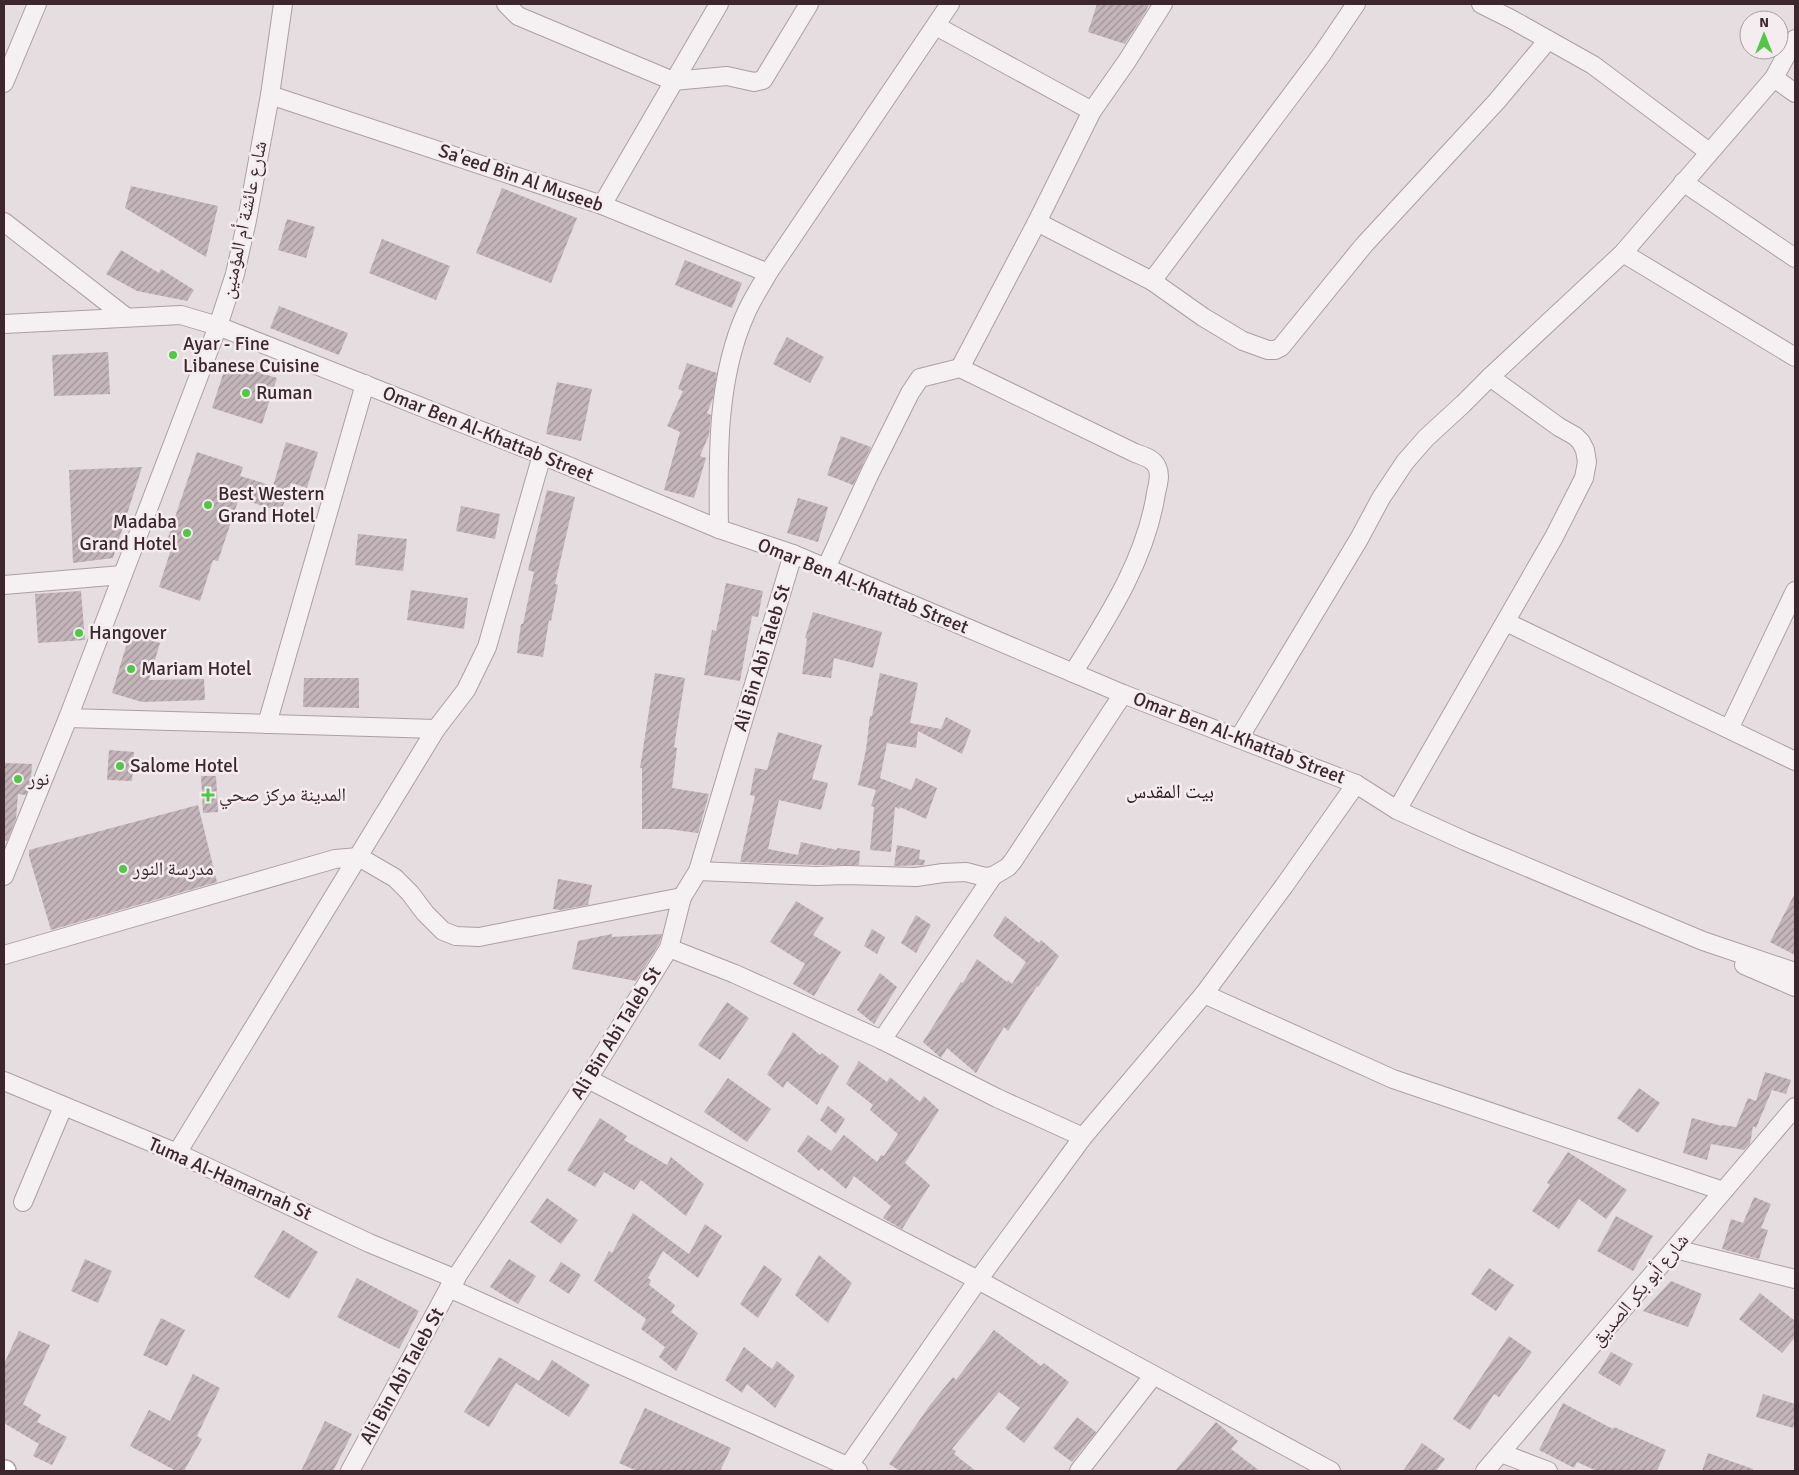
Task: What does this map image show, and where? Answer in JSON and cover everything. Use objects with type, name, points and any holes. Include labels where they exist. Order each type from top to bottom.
[{"type":"street","points":[[4,83],[37,4]]},
{"type":"street","name":"شارع عائشة أم المؤمنين","points":[[5,868],[68,718],[218,326],[235,274],[270,95],[283,4]]},
{"type":"street","points":[[506,4],[518,16],[673,81],[728,76],[754,82],[763,80],[809,4]]},
{"type":"street","points":[[602,205],[719,4]]},
{"type":"street","points":[[719,529],[718,464],[722,410],[731,356],[746,313],[768,273],[950,4]]},
{"type":"street","points":[[960,368],[1037,222],[1092,111],[1127,61],[1163,4]]},
{"type":"street","points":[[1152,281],[1322,54],[1356,4]]},
{"type":"street","points":[[1481,4],[1593,65],[1709,152]]},
{"type":"street","points":[[936,26],[1092,111]]},
{"type":"street","points":[[1239,738],[1359,539],[1381,498],[1405,462],[1426,438],[1623,253],[1774,78],[1795,39]]},
{"type":"street","points":[[1037,222],[1152,281],[1203,317],[1244,341],[1268,350],[1275,350],[1281,347],[1364,245],[1498,100],[1548,40]]},
{"type":"street","points":[[1774,78],[1795,93]]},
{"type":"street","name":"Sa'eed Bin Al Museeb","points":[[270,95],[602,205],[768,273]]},
{"type":"street","points":[[1683,182],[1795,258]]},
{"type":"street","points":[[4,222],[126,317]]},
{"type":"street","points":[[1623,253],[1795,357]]},
{"type":"street","name":"Omar Ben Al-Khattab Street","points":[[4,324],[181,315],[218,326],[542,455],[719,529],[793,554],[1123,694],[1356,784],[1397,810],[1465,841],[1703,941]]},
{"type":"street","points":[[826,568],[870,473],[910,393],[920,378],[960,368],[1135,454],[1150,459],[1157,465],[1160,476],[1153,515],[1133,571],[1073,673]]},
{"type":"street","points":[[1397,810],[1554,537],[1584,478],[1587,462],[1585,450],[1581,442],[1490,377]]},
{"type":"street","points":[[267,724],[365,384]]},
{"type":"street","points":[[177,1153],[436,729],[466,690],[487,647],[542,455]]},
{"type":"street","name":"Ali Bin Abi Taleb St","points":[[350,1471],[453,1283],[588,1079],[669,948],[682,897],[698,871],[793,554]]},
{"type":"street","points":[[4,585],[122,575]]},
{"type":"street","points":[[1728,728],[1795,591]]},
{"type":"street","points":[[1506,622],[1795,761]]},
{"type":"street","points":[[698,871],[817,876],[916,877],[966,872],[985,877],[992,876],[1008,867],[1013,861],[1123,694]]},
{"type":"street","points":[[68,718],[436,729]]},
{"type":"street","points":[[851,1470],[978,1280],[1083,1137],[1204,994],[1356,784]]},
{"type":"street","points":[[4,955],[335,859],[358,856],[395,878],[437,925],[456,936],[479,937],[682,897]]},
{"type":"street","points":[[882,1040],[992,876]]},
{"type":"street","points":[[1703,941],[1795,972]]},
{"type":"street","points":[[1703,941],[1751,968],[1795,987]]},
{"type":"street","points":[[669,948],[735,974],[882,1040],[997,1098],[1083,1137]]},
{"type":"street","points":[[1204,994],[1393,1079],[1722,1191]]},
{"type":"street","points":[[588,1079],[978,1280],[1332,1471]]},
{"type":"street","name":"Tuma Al-Hamarnah St","points":[[4,1081],[177,1153],[851,1470]]},
{"type":"street","points":[[23,1202],[63,1107]]},
{"type":"street","name":"شارع أبو بكر الصديق","points":[[1485,1471],[1795,1107]]},
{"type":"street","points":[[1675,1249],[1795,1279]]},
{"type":"street","points":[[1079,1471],[1153,1376]]},
{"type":"street","points":[[1501,1453],[1548,1471]]},
{"type":"building","points":[[1097,4],[1149,4],[1125,44],[1088,32]]},
{"type":"building","points":[[131,186],[218,206],[206,257],[125,208]]},
{"type":"building","points":[[502,188],[577,218],[551,283],[476,253]]},
{"type":"building","points":[[287,219],[315,227],[306,258],[278,250]]},
{"type":"building","points":[[382,239],[450,266],[436,300],[369,273]]},
{"type":"building","points":[[121,250],[159,273],[161,269],[194,290],[187,301],[137,291],[106,274]]},
{"type":"building","points":[[685,260],[742,283],[732,308],[675,285]]},
{"type":"building","points":[[279,306],[348,333],[339,355],[270,328]]},
{"type":"building","points":[[787,337],[824,357],[810,383],[773,364]]},
{"type":"building","points":[[108,352],[110,394],[54,396],[52,355]]},
{"type":"building","points":[[227,362],[277,378],[262,424],[212,408]]},
{"type":"building","points":[[687,363],[717,373],[713,398],[707,413],[711,415],[709,435],[700,456],[706,458],[694,498],[664,490],[680,432],[667,426],[683,391],[678,389]]},
{"type":"building","points":[[557,382],[592,389],[581,441],[546,434]]},
{"type":"building","points":[[841,436],[871,447],[853,485],[827,475]]},
{"type":"building","name":"Best Western Grand Hotel","points":[[286,442],[318,452],[307,488],[291,483],[281,512],[239,498],[218,561],[213,560],[200,601],[159,587],[172,546],[166,544],[197,452],[243,467],[240,476],[273,486]]},
{"type":"building","points":[[142,467],[113,558],[73,563],[69,470]]},
{"type":"building","points":[[547,490],[575,497],[555,584],[558,585],[551,621],[549,620],[543,657],[517,653],[521,624],[523,624],[534,572],[528,570]]},
{"type":"building","points":[[798,498],[828,507],[818,542],[787,533]]},
{"type":"building","points":[[461,506],[500,514],[495,539],[456,531]]},
{"type":"building","points":[[358,534],[407,539],[403,571],[355,565]]},
{"type":"building","points":[[726,583],[763,591],[758,617],[752,616],[740,681],[704,675],[712,630],[716,631]]},
{"type":"building","points":[[411,590],[468,598],[464,629],[407,620]]},
{"type":"building","points":[[81,591],[85,640],[38,643],[35,594]]},
{"type":"building","points":[[813,612],[882,632],[873,668],[834,658],[831,678],[802,674],[807,639],[805,638]]},
{"type":"building","points":[[130,633],[160,643],[149,680],[204,679],[205,700],[142,702],[112,693]]},
{"type":"building","points":[[655,673],[685,678],[674,747],[677,748],[672,788],[709,794],[698,833],[667,829],[642,829],[642,768],[640,768]]},
{"type":"building","points":[[880,673],[918,683],[910,723],[941,729],[946,717],[971,730],[962,754],[918,731],[916,748],[887,743],[880,778],[911,790],[916,778],[937,788],[926,819],[900,807],[900,809],[895,807],[891,852],[870,850],[874,807],[871,806],[876,790],[858,785],[866,750],[870,716],[872,716]]},
{"type":"building","points":[[304,678],[359,678],[359,708],[303,707]]},
{"type":"building","points":[[778,732],[822,745],[812,779],[828,783],[821,810],[779,800],[768,849],[798,855],[801,842],[837,850],[837,848],[860,851],[859,865],[740,862],[755,796],[750,795],[755,768],[767,770]]},
{"type":"building","name":"Salome Hotel","points":[[109,750],[134,752],[132,781],[107,780]]},
{"type":"building","name":"نور","points":[[4,763],[32,764],[31,780],[26,795],[18,794],[16,819],[7,841],[4,840]]},
{"type":"building","points":[[201,776],[216,776],[218,812],[203,813]]},
{"type":"building","name":"مدرسة النور","points":[[198,805],[217,882],[51,930],[29,856],[29,850]]},
{"type":"building","points":[[897,845],[920,850],[919,859],[925,860],[924,865],[894,866]]},
{"type":"building","points":[[558,879],[592,885],[588,905],[560,910],[553,909]]},
{"type":"building","points":[[1795,893],[1795,955],[1770,942]]},
{"type":"building","points":[[796,901],[824,918],[813,935],[841,952],[814,996],[793,984],[805,964],[770,942]]},
{"type":"building","points":[[916,915],[931,925],[916,953],[901,943]]},
{"type":"building","points":[[1005,916],[1039,943],[1041,940],[1059,956],[1008,1031],[1004,1027],[976,1073],[947,1048],[941,1058],[923,1042],[977,959],[1012,984],[1026,962],[993,936]]},
{"type":"building","points":[[872,929],[885,937],[877,954],[864,946]]},
{"type":"building","points":[[612,934],[612,937],[662,934],[659,944],[636,981],[572,969],[578,941]]},
{"type":"building","points":[[880,973],[897,987],[874,1024],[857,1010]]},
{"type":"building","points":[[727,1002],[749,1018],[720,1060],[698,1045]]},
{"type":"building","points":[[793,1032],[820,1055],[822,1053],[839,1066],[817,1105],[787,1081],[783,1088],[767,1074]]},
{"type":"building","points":[[859,1061],[887,1082],[890,1077],[920,1102],[924,1096],[939,1110],[905,1163],[930,1185],[902,1229],[883,1218],[891,1206],[854,1176],[846,1189],[821,1168],[819,1171],[797,1151],[808,1135],[831,1151],[844,1135],[877,1162],[881,1155],[884,1156],[898,1134],[870,1110],[873,1105],[846,1084]]},
{"type":"building","points":[[1765,1072],[1791,1080],[1786,1094],[1772,1090],[1756,1128],[1753,1126],[1750,1144],[1744,1150],[1711,1144],[1707,1160],[1683,1153],[1692,1118],[1722,1126],[1736,1127],[1748,1098],[1756,1101]]},
{"type":"building","points":[[728,1078],[771,1109],[747,1142],[704,1112]]},
{"type":"building","points":[[1639,1088],[1660,1103],[1638,1133],[1617,1118]]},
{"type":"building","points":[[828,1106],[845,1119],[836,1134],[820,1120]]},
{"type":"building","points":[[600,1118],[627,1136],[624,1140],[667,1165],[671,1157],[704,1184],[686,1216],[641,1180],[634,1190],[604,1172],[595,1187],[567,1170]]},
{"type":"building","points":[[1568,1152],[1627,1190],[1606,1219],[1579,1199],[1559,1229],[1532,1211],[1550,1185],[1547,1183]]},
{"type":"building","points":[[1754,1197],[1771,1204],[1761,1228],[1768,1230],[1759,1259],[1722,1249],[1731,1219],[1743,1223]]},
{"type":"building","points":[[547,1198],[578,1220],[561,1244],[530,1222]]},
{"type":"building","points":[[633,1213],[689,1254],[705,1224],[722,1236],[698,1278],[663,1251],[648,1278],[651,1280],[649,1285],[675,1305],[671,1312],[698,1333],[676,1371],[659,1357],[665,1347],[641,1329],[646,1319],[594,1281],[609,1251],[612,1253]]},
{"type":"building","points":[[1616,1216],[1653,1236],[1633,1271],[1597,1251]]},
{"type":"building","points":[[283,1230],[318,1252],[289,1299],[254,1277]]},
{"type":"building","points":[[819,1255],[852,1283],[828,1323],[795,1295]]},
{"type":"building","points":[[85,1259],[112,1271],[98,1303],[71,1291]]},
{"type":"building","points":[[509,1259],[536,1276],[518,1304],[490,1287]]},
{"type":"building","points":[[561,1262],[581,1275],[569,1294],[549,1281]]},
{"type":"building","points":[[764,1265],[782,1279],[758,1318],[740,1304]]},
{"type":"building","points":[[1489,1268],[1514,1285],[1496,1311],[1471,1294]]},
{"type":"building","points":[[357,1278],[419,1311],[399,1349],[337,1317]]},
{"type":"building","points":[[1671,1281],[1702,1294],[1688,1327],[1643,1311]]},
{"type":"building","points":[[1760,1293],[1795,1321],[1795,1337],[1782,1353],[1739,1319]]},
{"type":"building","points":[[161,1318],[185,1330],[167,1366],[143,1355]]},
{"type":"building","points":[[994,1330],[1041,1366],[1044,1363],[1069,1382],[1024,1443],[1005,1428],[1020,1408],[999,1392],[952,1449],[956,1451],[954,1454],[976,1471],[900,1471],[889,1464],[930,1405],[953,1377],[956,1380]]},
{"type":"building","points":[[19,1331],[50,1345],[23,1404],[41,1415],[37,1422],[67,1437],[52,1465],[33,1456],[39,1444],[4,1423],[4,1364]]},
{"type":"building","points":[[1509,1336],[1532,1352],[1499,1397],[1494,1394],[1470,1430],[1453,1419]]},
{"type":"building","points":[[744,1347],[772,1369],[777,1361],[795,1376],[775,1408],[747,1384],[742,1393],[725,1380]]},
{"type":"building","points":[[1611,1352],[1633,1364],[1620,1386],[1598,1373]]},
{"type":"building","points":[[499,1357],[539,1381],[552,1360],[590,1385],[569,1417],[516,1383],[489,1427],[464,1412]]},
{"type":"building","points":[[193,1374],[220,1388],[197,1436],[202,1439],[184,1471],[176,1471],[130,1446],[149,1410],[170,1421]]},
{"type":"building","points":[[1763,1394],[1795,1404],[1793,1428],[1756,1417]]},
{"type":"building","points":[[1563,1403],[1613,1429],[1614,1427],[1666,1450],[1657,1471],[1597,1471],[1577,1462],[1574,1468],[1539,1450]]},
{"type":"building","points":[[645,1408],[731,1448],[720,1471],[637,1471],[619,1463]]},
{"type":"building","points":[[1077,1417],[1096,1432],[1072,1462],[1053,1448]]},
{"type":"building","points":[[325,1421],[352,1434],[333,1471],[301,1471]]},
{"type":"building","points":[[1216,1422],[1238,1441],[1231,1449],[1260,1471],[1175,1471]]},
{"type":"building","points":[[1422,1443],[1445,1459],[1436,1471],[1403,1471]]},
{"type":"building","points":[[1708,1453],[1753,1469],[1753,1471],[1702,1471]]},
{"type":"place","name":"Ayar - Fine Libanese Cuisine","points":[[173,355]]},
{"type":"place","name":"Ruman","points":[[246,393]]},
{"type":"place","name":"Best Western Grand Hotel","points":[[208,505]]},
{"type":"place","name":"Madaba Grand Hotel","points":[[187,533]]},
{"type":"place","name":"Hangover","points":[[79,633]]},
{"type":"place","name":"Mariam Hotel","points":[[131,669]]},
{"type":"place","name":"Salome Hotel","points":[[120,766]]},
{"type":"place","name":"نور","points":[[18,779]]},
{"type":"place","name":"المدينة مركز صحي","points":[[208,795]]},
{"type":"place","name":"مدرسة النور","points":[[123,869]]},
{"type":"district","name":"بيت المقدس","points":[[1170,791]]}]
